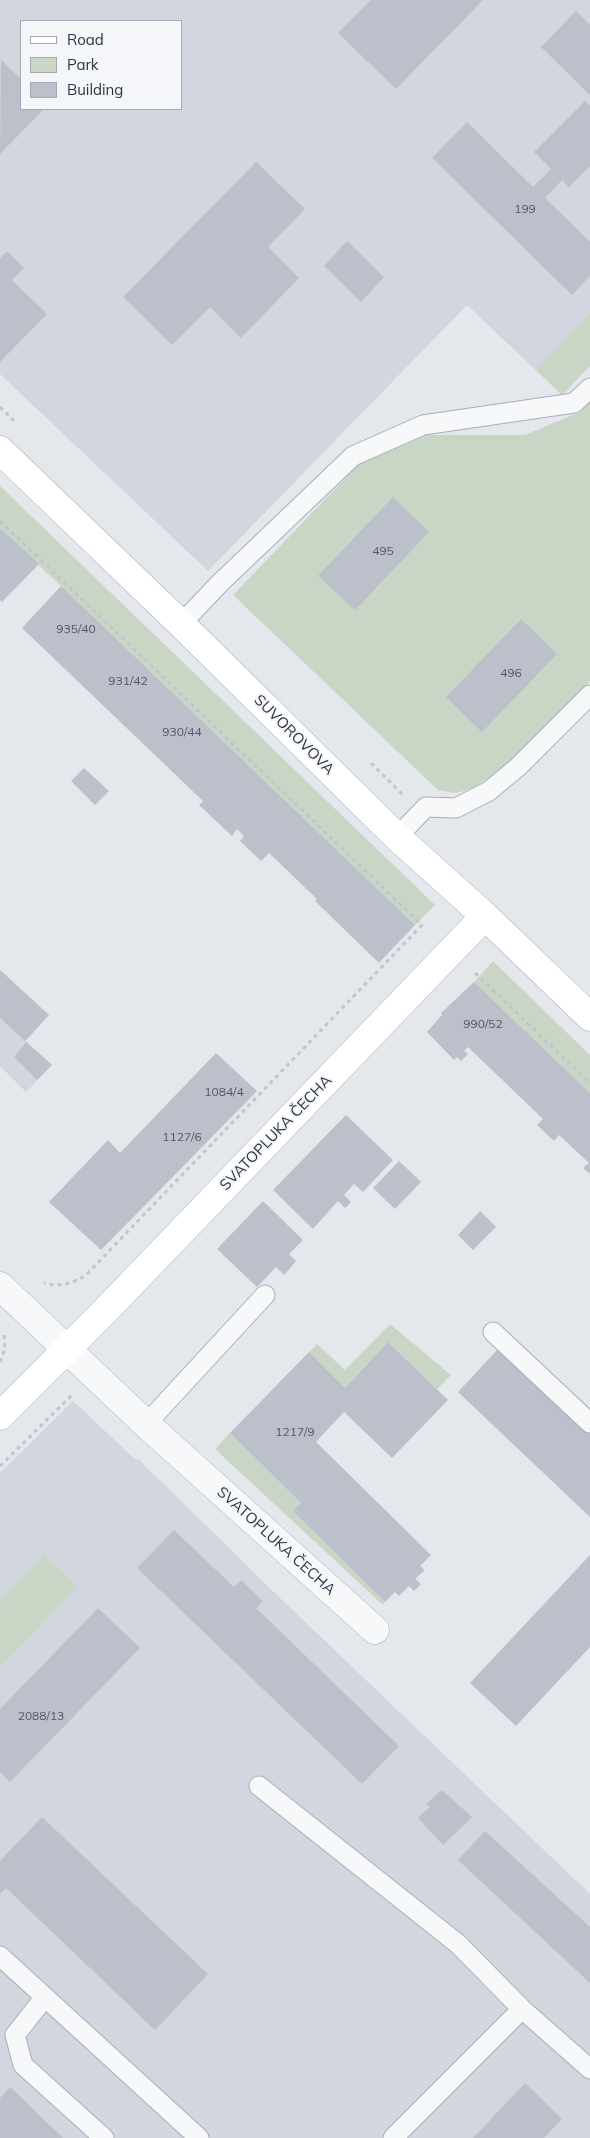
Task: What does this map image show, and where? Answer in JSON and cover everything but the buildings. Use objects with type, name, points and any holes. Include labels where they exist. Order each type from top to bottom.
[{"type":"street","name":"SUVOROVOVA","points":[[0,450],[181,624],[397,837],[484,916],[590,1017]]},
{"type":"street","name":"SVATOPLUKA ČECHA","points":[[0,1416],[66,1350],[484,916]]},
{"type":"street","points":[[0,1286],[66,1350]]},
{"type":"street","name":"SVATOPLUKA ČECHA","points":[[66,1350],[375,1630]]},
{"type":"lane","points":[[181,624],[220,583],[353,456],[424,425],[574,403],[590,388]]},
{"type":"lane","points":[[397,837],[426,807],[456,808],[498,784],[518,768],[590,695]]},
{"type":"lane","points":[[146,1424],[265,1294]]},
{"type":"lane","points":[[493,1332],[590,1423]]},
{"type":"lane","points":[[259,1786],[458,1944],[522,2008],[590,2069]]},
{"type":"lane","points":[[0,1956],[200,2138]]},
{"type":"lane","points":[[45,1997],[15,2035],[23,2065],[104,2138]]},
{"type":"lane","points":[[393,2138],[522,2008]]},
{"type":"path","points":[[0,521],[422,925],[86,1275],[73,1283],[53,1285],[37,1282]]},
{"type":"path","points":[[473,975],[475,973],[590,1083]]},
{"type":"path","points":[[0,1362],[4,1349],[3,1330]]},
{"type":"path","points":[[0,1466],[92,1374]]},
{"type":"shaded area","points":[[0,0],[590,0],[590,366],[562,395],[467,305],[208,571],[0,374]]},
{"type":"shaded area","points":[[0,970],[49,1015],[26,1041],[52,1065],[26,1092],[0,1066]]},
{"type":"shaded area","points":[[73,1401],[136,1460],[138,1459],[278,1596],[590,1894],[590,2138],[0,2138],[0,1473]]},
{"type":"green space","points":[[590,313],[590,366],[562,395],[536,370]]},
{"type":"green space","points":[[590,402],[590,681],[528,744],[492,776],[475,787],[460,792],[452,793],[438,790],[233,595],[359,464],[426,435],[525,435],[580,412]]},
{"type":"green space","points":[[0,486],[435,905],[415,925],[0,528]]},
{"type":"green space","points":[[493,961],[590,1055],[590,1093],[474,982]]},
{"type":"green space","points":[[390,1324],[451,1375],[437,1389],[388,1342],[345,1388],[309,1352],[317,1344],[345,1370]]},
{"type":"green space","points":[[230,1433],[301,1503],[294,1511],[385,1602],[383,1605],[215,1449]]},
{"type":"green space","points":[[44,1555],[77,1587],[0,1667],[0,1601]]}]
